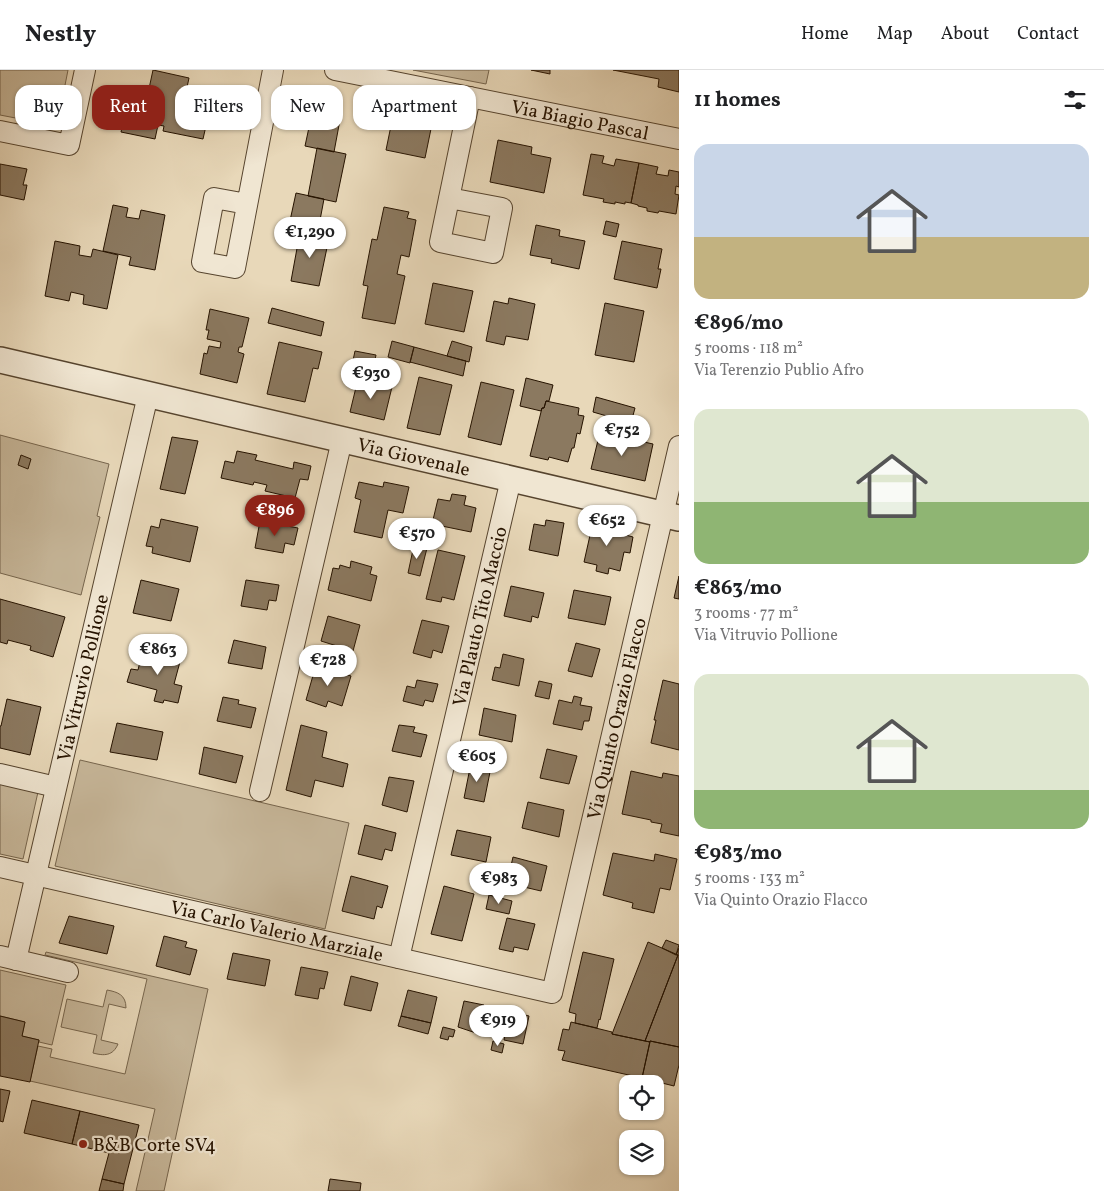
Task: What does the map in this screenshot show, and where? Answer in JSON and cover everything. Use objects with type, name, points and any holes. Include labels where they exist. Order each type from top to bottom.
[{"type":"street","points":[[0,131],[69,145],[85,70]]},
{"type":"street","points":[[247,204],[273,70]]},
{"type":"street","name":"Via Biagio Pascal","points":[[335,70],[410,85]]},
{"type":"street","name":"Via Biagio Pascal","points":[[476,98],[679,139]]},
{"type":"street","points":[[449,198],[463,130]]},
{"type":"street","name":"Via Giovenale","points":[[0,360],[671,516]]},
{"type":"street","name":"Via Vitruvio Pollione","points":[[8,958],[36,875],[148,394]]},
{"type":"street","points":[[260,791],[342,440]]},
{"type":"street","name":"Via Quinto Orazio Flacco","points":[[552,993],[671,516],[679,446]]},
{"type":"street","name":"Via Plauto Tito Maccio","points":[[399,958],[511,479]]},
{"type":"street","points":[[0,774],[56,787]]},
{"type":"street","name":"Via Carlo Valerio Marziale","points":[[0,867],[552,993]]},
{"type":"street","points":[[8,958],[68,972]]},
{"type":"shaded area","points":[[0,70],[68,70],[65,85],[15,85],[15,118],[0,115]]},
{"type":"shaded area","points":[[413,70],[489,70],[486,84]]},
{"type":"shaded area","points":[[0,435],[109,464],[97,516],[100,517],[81,595],[0,573]]},
{"type":"shaded area","points":[[80,760],[349,823],[325,929],[55,866]]},
{"type":"shaded area","points":[[0,783],[38,792],[23,859],[0,854]]},
{"type":"shaded area","points":[[46,952],[208,989],[164,1191],[136,1191],[155,1109],[30,1081],[38,1046],[52,1049],[50,1057],[125,1074],[147,979],[45,955]]},
{"type":"shaded area","points":[[0,970],[66,985],[52,1045],[22,1036],[25,1022],[0,1016]]},
{"type":"shaded area","points":[[107,990],[121,995],[125,1000],[126,1008],[109,1004],[101,1040],[118,1044],[111,1053],[101,1055],[93,1053],[97,1035],[61,1027],[67,999],[103,1007]]},
{"type":"building","points":[[153,70],[189,78],[187,85],[175,85],[175,130],[205,130],[203,139],[163,131],[165,130],[165,85],[150,85]]},
{"type":"building","points":[[531,70],[550,70],[550,74]]},
{"type":"building","points":[[613,70],[679,70],[679,92],[658,87],[659,79]]},
{"type":"building","points":[[121,130],[157,130],[155,139],[121,132]]},
{"type":"building","points":[[308,130],[338,130],[334,152],[305,146]]},
{"type":"building","points":[[390,130],[431,130],[425,158],[386,150]]},
{"type":"building","points":[[498,140],[532,147],[531,154],[551,158],[544,193],[490,182]]},
{"type":"building","points":[[317,148],[346,154],[336,202],[308,196]]},
{"type":"building","points":[[591,154],[604,156],[602,163],[614,166],[616,159],[639,163],[631,203],[615,202],[615,204],[603,202],[604,199],[583,195]]},
{"type":"building","points":[[639,163],[658,167],[656,174],[668,176],[669,170],[679,172],[679,187],[676,186],[675,194],[679,195],[676,214],[647,211],[647,208],[631,203]]},
{"type":"building","points":[[0,164],[27,169],[23,185],[27,185],[24,200],[0,195]]},
{"type":"building","points":[[296,193],[324,199],[317,236],[288,230]]},
{"type":"building","points":[[113,205],[128,208],[126,217],[139,219],[141,210],[165,215],[155,270],[129,265],[131,257],[103,251]]},
{"type":"building","points":[[384,207],[409,212],[407,218],[416,220],[409,257],[401,255],[397,274],[405,276],[395,324],[362,318],[368,286],[363,285],[372,239],[377,240]]},
{"type":"building","points":[[606,221],[619,224],[616,237],[603,234]]},
{"type":"building","points":[[536,225],[560,230],[559,236],[585,241],[579,269],[551,263],[552,259],[530,255]]},
{"type":"building","points":[[300,232],[329,238],[319,286],[291,281]]},
{"type":"building","points":[[55,241],[80,246],[79,255],[91,257],[93,249],[118,255],[107,309],[83,304],[84,295],[71,292],[69,301],[45,296]]},
{"type":"building","points":[[622,241],[662,249],[658,269],[661,269],[657,288],[614,279]]},
{"type":"building","points":[[433,283],[473,291],[464,332],[425,324]]},
{"type":"building","points":[[509,298],[535,304],[528,340],[506,336],[504,345],[486,341],[494,301],[508,304]]},
{"type":"building","points":[[605,303],[644,311],[634,362],[595,355]]},
{"type":"building","points":[[272,308],[324,322],[321,336],[268,323]]},
{"type":"building","points":[[210,309],[249,318],[242,347],[239,347],[238,352],[244,354],[237,383],[200,374],[204,353],[207,354],[209,346],[220,348],[221,342],[207,339],[209,330],[206,330]]},
{"type":"building","points":[[392,341],[414,347],[410,363],[388,357]]},
{"type":"building","points":[[452,341],[472,347],[469,362],[447,356]]},
{"type":"building","points":[[279,342],[322,352],[318,369],[313,368],[305,402],[267,394]]},
{"type":"building","points":[[414,347],[466,361],[463,376],[410,362]]},
{"type":"building","points":[[355,351],[376,355],[373,369],[393,374],[391,387],[358,379],[358,381],[349,379]]},
{"type":"building","points":[[419,377],[452,385],[440,435],[407,428]]},
{"type":"building","points":[[526,378],[553,385],[549,401],[546,401],[541,411],[520,406]]},
{"type":"building","points":[[358,379],[392,387],[384,420],[350,412]]},
{"type":"building","points":[[481,382],[514,390],[501,445],[468,437]]},
{"type":"building","points":[[596,397],[635,408],[631,423],[593,412]]},
{"type":"building","points":[[546,401],[579,408],[578,415],[584,416],[580,434],[577,433],[574,448],[572,448],[568,462],[549,457],[548,460],[530,456],[542,408],[544,408]]},
{"type":"building","points":[[600,432],[653,444],[645,481],[591,469]]},
{"type":"building","points":[[172,437],[198,441],[185,494],[160,489]]},
{"type":"building","points":[[237,451],[257,455],[255,460],[293,469],[294,462],[311,466],[308,480],[300,479],[295,498],[265,491],[267,485],[254,482],[253,485],[221,478],[225,461],[234,463]]},
{"type":"building","points":[[21,455],[31,459],[28,469],[18,465]]},
{"type":"building","points":[[359,482],[383,487],[384,482],[409,487],[403,513],[388,510],[382,538],[354,532],[361,500],[355,498]]},
{"type":"building","points":[[452,494],[466,496],[464,505],[476,508],[471,532],[432,524],[438,499],[450,501]]},
{"type":"building","points":[[161,519],[198,527],[190,562],[152,553],[153,547],[146,546],[151,526],[159,528]]},
{"type":"building","points":[[546,520],[564,523],[558,556],[529,550],[534,524],[545,526]]},
{"type":"building","points":[[260,521],[298,528],[294,545],[285,543],[283,553],[255,548]]},
{"type":"building","points":[[593,522],[623,529],[622,534],[633,537],[630,553],[624,552],[620,571],[609,568],[608,574],[596,571],[597,565],[584,562]]},
{"type":"building","points":[[414,545],[427,548],[420,576],[408,573]]},
{"type":"building","points":[[438,550],[465,556],[454,600],[442,597],[441,602],[426,599]]},
{"type":"building","points":[[351,561],[372,567],[370,574],[377,576],[371,601],[328,590],[333,568],[339,569],[340,565],[350,568]]},
{"type":"building","points":[[679,576],[679,599],[674,598]]},
{"type":"building","points":[[141,580],[179,589],[171,621],[133,613]]},
{"type":"building","points":[[246,580],[279,585],[276,601],[269,600],[267,610],[241,606]]},
{"type":"building","points":[[511,586],[544,593],[538,618],[532,616],[531,622],[504,616]]},
{"type":"building","points":[[574,590],[611,597],[605,625],[568,618]]},
{"type":"building","points":[[0,599],[65,617],[53,657],[30,650],[31,646],[8,640],[7,644],[0,642]]},
{"type":"building","points":[[328,616],[360,625],[353,651],[321,641]]},
{"type":"building","points":[[422,620],[449,626],[442,653],[433,650],[431,658],[413,653]]},
{"type":"building","points":[[234,640],[266,647],[262,669],[228,663]]},
{"type":"building","points":[[576,643],[600,649],[592,677],[568,671]]},
{"type":"building","points":[[143,649],[156,652],[155,657],[165,660],[166,655],[181,658],[174,684],[182,686],[178,703],[164,700],[163,703],[154,701],[157,690],[127,682],[131,669],[138,670]]},
{"type":"building","points":[[503,654],[524,659],[519,686],[492,680],[495,667],[500,668]]},
{"type":"building","points":[[316,665],[351,676],[342,706],[328,701],[326,707],[306,700]]},
{"type":"building","points":[[417,680],[438,684],[433,702],[425,700],[423,706],[403,701],[407,686],[415,688]]},
{"type":"building","points":[[663,680],[679,684],[679,750],[651,743]]},
{"type":"building","points":[[539,681],[552,684],[549,699],[535,696]]},
{"type":"building","points":[[574,696],[582,698],[580,705],[592,707],[589,721],[584,721],[582,730],[553,724],[559,700],[572,703]]},
{"type":"building","points":[[223,697],[239,700],[238,704],[256,708],[251,728],[217,721]]},
{"type":"building","points":[[7,699],[41,707],[30,755],[0,748],[0,726]]},
{"type":"building","points":[[484,708],[516,715],[512,742],[479,735]]},
{"type":"building","points":[[117,723],[163,732],[157,760],[110,752]]},
{"type":"building","points":[[301,725],[327,732],[322,757],[348,764],[343,787],[315,780],[311,797],[286,790]]},
{"type":"building","points":[[399,725],[415,727],[413,732],[427,735],[421,757],[392,751]]},
{"type":"building","points":[[204,747],[243,756],[236,783],[199,774]]},
{"type":"building","points":[[547,749],[577,756],[569,784],[540,778]]},
{"type":"building","points":[[471,763],[491,767],[484,802],[464,798]]},
{"type":"building","points":[[631,771],[662,778],[663,773],[679,776],[679,836],[660,832],[662,824],[622,814]]},
{"type":"building","points":[[389,777],[414,781],[407,812],[382,805]]},
{"type":"building","points":[[528,802],[564,810],[559,837],[522,828]]},
{"type":"building","points":[[365,825],[396,833],[392,851],[385,849],[382,860],[358,854]]},
{"type":"building","points":[[457,830],[491,837],[486,862],[451,855]]},
{"type":"building","points":[[613,853],[654,861],[655,854],[677,859],[670,890],[660,888],[654,913],[632,908],[633,903],[603,895]]},
{"type":"building","points":[[513,857],[547,866],[541,891],[507,883]]},
{"type":"building","points":[[351,876],[388,886],[382,908],[377,906],[374,919],[342,911]]},
{"type":"building","points":[[444,886],[474,894],[462,941],[431,934]]},
{"type":"building","points":[[489,895],[512,901],[509,914],[486,909]]},
{"type":"building","points":[[69,916],[114,926],[107,954],[59,943]]},
{"type":"building","points":[[507,918],[535,924],[528,950],[514,947],[513,952],[499,949]]},
{"type":"building","points":[[164,936],[187,942],[185,947],[197,950],[190,975],[156,966]]},
{"type":"building","points":[[666,940],[679,945],[676,955],[662,948]]},
{"type":"building","points":[[648,942],[678,955],[645,1041],[612,1034]]},
{"type":"building","points":[[679,948],[679,1047],[645,1041],[678,955],[676,955]]},
{"type":"building","points":[[583,952],[614,959],[597,1028],[575,1023],[576,1014],[569,1012]]},
{"type":"building","points":[[233,953],[270,960],[265,986],[227,979]]},
{"type":"building","points":[[301,967],[328,972],[324,989],[320,988],[318,999],[295,995]]},
{"type":"building","points":[[351,976],[378,983],[371,1011],[344,1005]]},
{"type":"building","points":[[408,990],[437,997],[431,1023],[401,1016]]},
{"type":"building","points":[[464,1001],[484,1005],[476,1033],[458,1027]]},
{"type":"building","points":[[510,1011],[529,1016],[523,1044],[504,1040]]},
{"type":"building","points":[[0,1016],[25,1022],[22,1036],[39,1040],[30,1082],[0,1076]]},
{"type":"building","points":[[401,1016],[431,1023],[428,1034],[398,1026]]},
{"type":"building","points":[[571,1022],[612,1032],[612,1034],[650,1042],[643,1075],[629,1075],[562,1060],[565,1051],[558,1050],[563,1029],[569,1030]]},
{"type":"building","points":[[443,1027],[455,1030],[453,1037],[449,1036],[448,1040],[440,1038]]},
{"type":"building","points":[[493,1041],[504,1044],[502,1053],[491,1050]]},
{"type":"building","points":[[650,1041],[679,1047],[679,1065],[674,1086],[664,1084],[664,1075],[643,1075]]},
{"type":"building","points":[[0,1089],[10,1091],[3,1122],[0,1121]]},
{"type":"building","points":[[32,1100],[80,1111],[72,1144],[24,1133]]},
{"type":"building","points":[[80,1111],[139,1125],[124,1184],[102,1179],[109,1153],[72,1144]]},
{"type":"building","points":[[102,1179],[124,1184],[123,1191],[99,1191]]},
{"type":"building","points":[[330,1179],[361,1183],[360,1191],[328,1191]]},
{"type":"place","name":"B&B Corte SV4","points":[[83,1144]]}]
